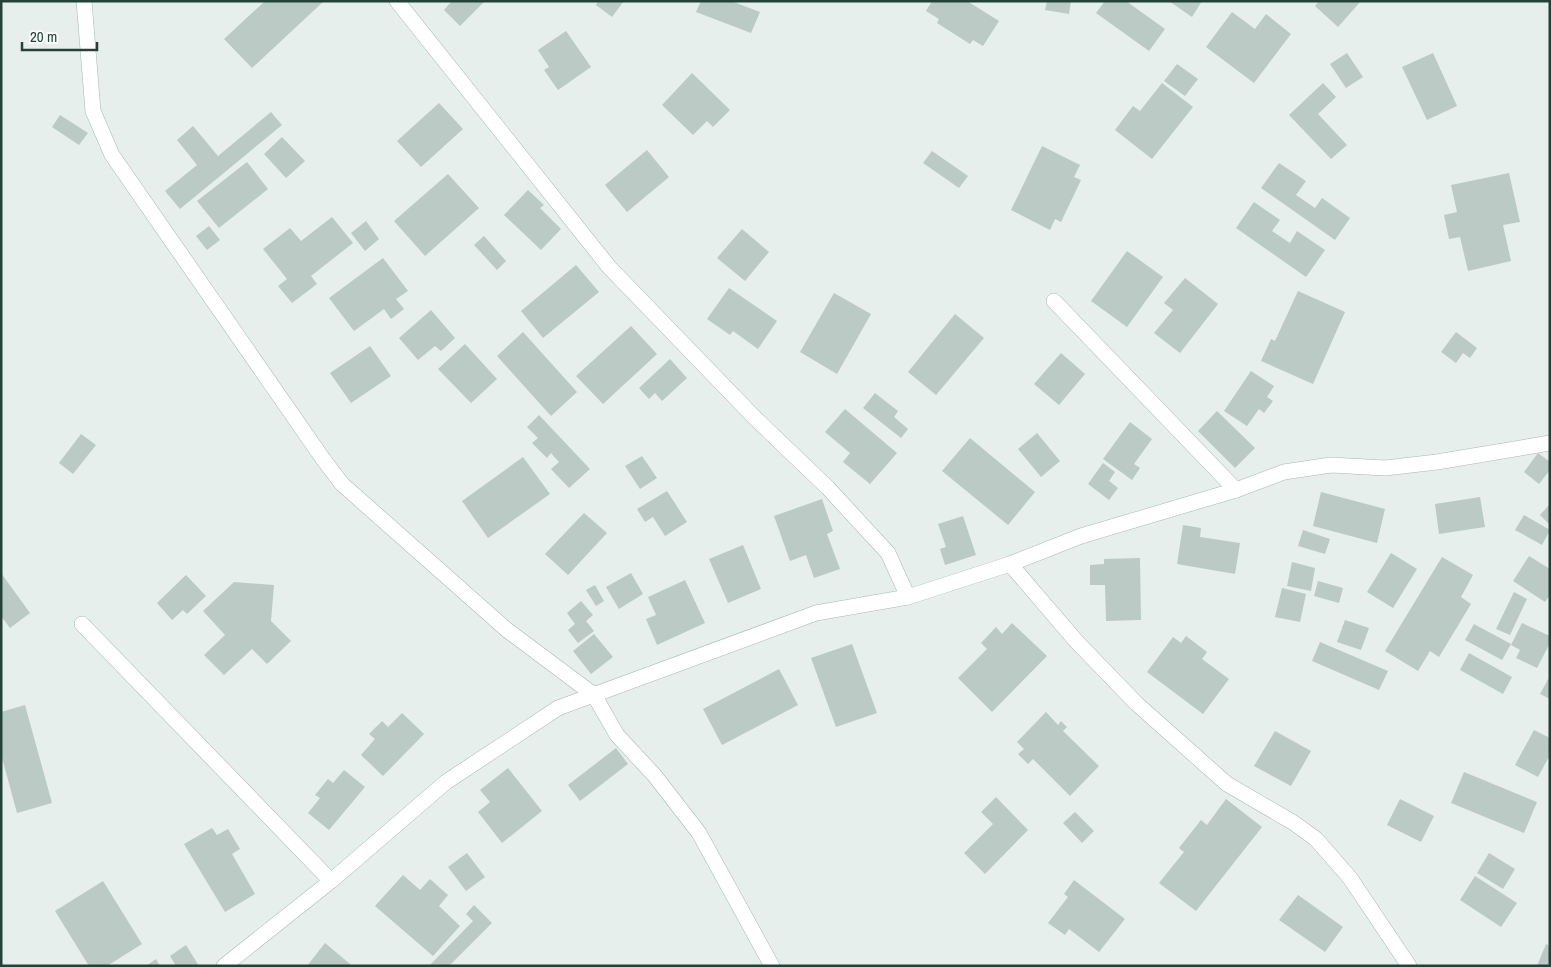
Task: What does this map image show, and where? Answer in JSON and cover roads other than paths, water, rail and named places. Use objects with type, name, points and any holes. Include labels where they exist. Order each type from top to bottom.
[{"type":"street","points":[[84,1],[94,111],[112,155],[323,460],[342,484],[507,630],[594,695],[617,735],[655,776],[700,833],[772,966]]},
{"type":"street","points":[[396,1],[609,267],[756,419],[828,488],[888,553],[908,597]]},
{"type":"street","points":[[1054,301],[1236,490]]},
{"type":"street","points":[[224,966],[332,881],[446,782],[558,708],[816,613],[908,597],[1010,564],[1081,536],[1236,490],[1293,470],[1331,465],[1385,468],[1437,462],[1550,443]]},
{"type":"street","points":[[1010,564],[1076,641],[1137,704],[1227,784],[1294,823],[1316,839],[1350,878],[1409,966]]},
{"type":"street","points":[[82,624],[332,881]]}]
